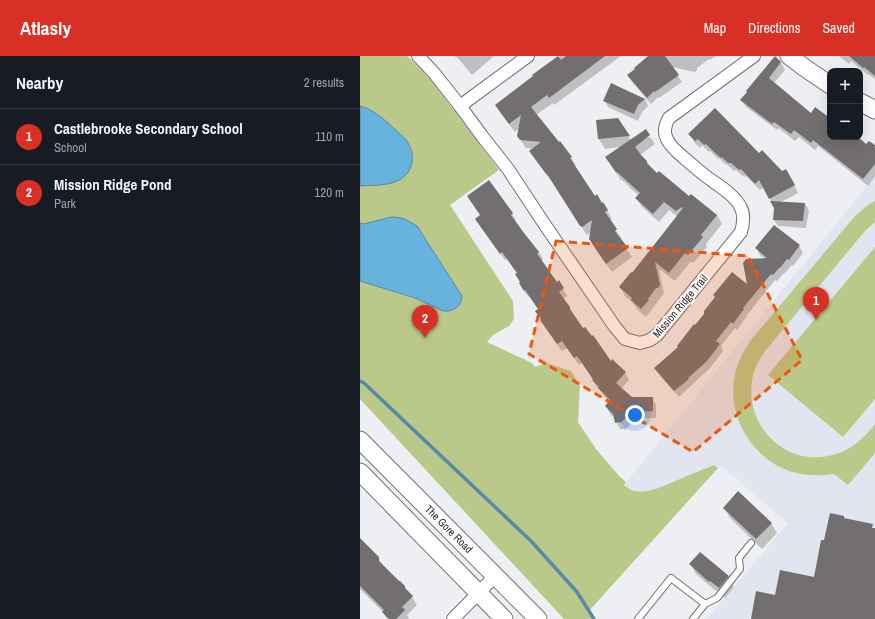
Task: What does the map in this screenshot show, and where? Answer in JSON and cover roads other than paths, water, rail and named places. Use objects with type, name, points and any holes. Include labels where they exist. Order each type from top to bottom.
[{"type":"main road","points":[[790,56],[827,83]]},
{"type":"main road","points":[[863,104],[875,110]]},
{"type":"main road","name":"The Gore Road","points":[[360,440],[538,619]]},
{"type":"main road","points":[[360,472],[504,619]]},
{"type":"street","name":"Mission Ridge Trail","points":[[418,56],[434,73],[508,169],[545,225],[625,339],[640,343],[650,340],[657,335],[741,232],[743,222],[743,213],[735,199],[700,172],[674,149],[666,139],[666,124],[669,118],[754,56]]},
{"type":"street","points":[[460,106],[528,56]]},
{"type":"street","points":[[453,619],[495,576]]},
{"type":"lane","points":[[693,619],[705,604],[717,598],[740,569],[739,558],[751,543]]},
{"type":"lane","points":[[638,619],[671,578],[705,604]]},
{"type":"water","points":[[360,106],[371,110],[390,124],[408,143],[412,153],[412,163],[404,177],[395,182],[360,186]]},
{"type":"water","points":[[391,217],[405,219],[417,226],[462,296],[460,303],[454,310],[443,311],[415,298],[360,281],[360,223],[364,224]]},
{"type":"waterway","points":[[360,381],[364,383],[531,541],[577,592],[594,619]]},
{"type":"place","name":"Castlebrooke Secondary School","points":[[816,320]]},
{"type":"place","name":"Mission Ridge Pond","points":[[425,338]]}]
